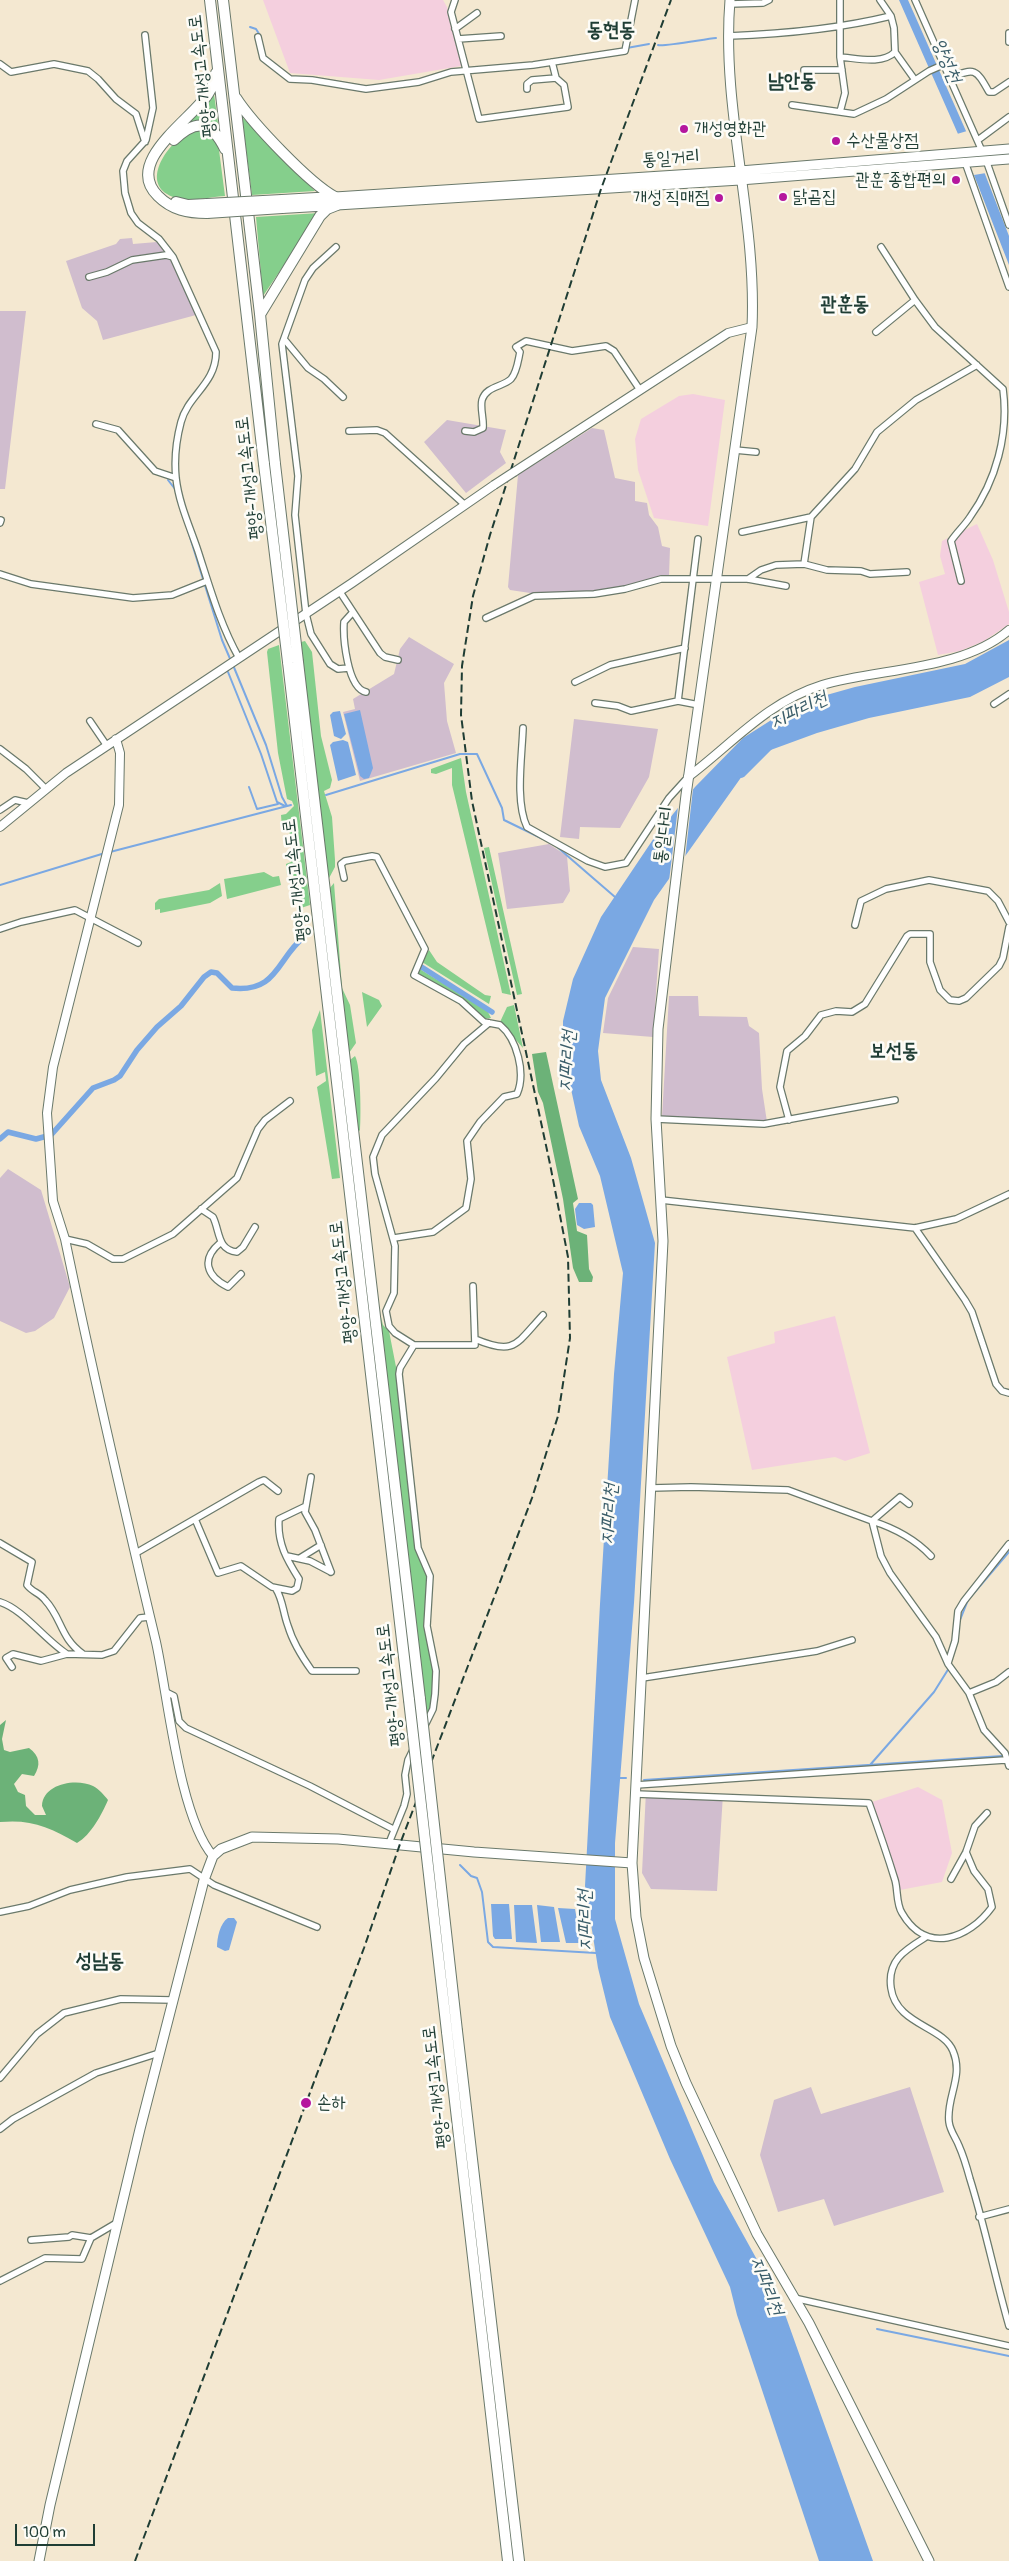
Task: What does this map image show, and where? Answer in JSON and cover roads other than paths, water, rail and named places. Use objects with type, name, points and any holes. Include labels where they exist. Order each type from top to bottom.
[{"type":"highway","name":"평양-개성고속도로","points":[[210,0],[228,155],[269,464],[414,1700],[452,2031],[508,2561]]},
{"type":"highway","name":"평양-개성고속도로","points":[[223,0],[260,314],[269,464]]},
{"type":"highway","points":[[218,67],[215,80],[208,95],[158,149],[148,175],[150,187],[167,204],[184,211],[336,201]]},
{"type":"highway","points":[[234,96],[252,120],[317,185],[336,201]]},
{"type":"highway","points":[[207,208],[181,204],[160,192],[153,179],[156,161],[179,135],[198,124],[212,130],[228,155]]},
{"type":"highway","points":[[260,314],[320,216],[336,201]]},
{"type":"highway","name":"평양-개성고속도로","points":[[452,2031],[519,2561]]},
{"type":"main road","name":"통일다리","points":[[730,2],[728,36],[740,176],[753,294],[752,327],[688,777],[658,1029],[656,1119],[663,1241],[632,1863],[636,1917],[644,1958],[671,2046],[686,2083],[749,2217],[860,2422],[929,2561]]},
{"type":"main road","name":"통일거리","points":[[740,176],[982,151],[1009,150]]},
{"type":"main road","name":"통일거리","points":[[336,201],[1009,159]]},
{"type":"main road","points":[[40,2561],[50,2505],[158,2053],[204,1880],[213,1856],[233,1842],[252,1837],[338,1838],[474,1852],[632,1863]]},
{"type":"street","points":[[454,0],[451,12],[479,119],[568,107],[564,85],[556,78],[552,62]]},
{"type":"street","points":[[258,36],[263,58],[290,79],[374,89],[419,82],[466,68],[552,62],[626,47],[635,0]]},
{"type":"street","points":[[730,2],[763,3],[769,0]]},
{"type":"street","points":[[840,0],[840,57],[845,93],[840,112]]},
{"type":"street","points":[[880,0],[891,16],[895,37],[895,52],[915,80]]},
{"type":"street","points":[[915,0],[942,65],[950,78],[982,151]]},
{"type":"street","points":[[456,29],[477,13]]},
{"type":"street","points":[[728,36],[763,35],[839,27],[891,16]]},
{"type":"street","points":[[1008,33],[1009,42]]},
{"type":"street","points":[[145,35],[153,108],[149,133],[144,142],[127,160],[123,171],[125,193],[131,213],[138,223],[159,239],[173,257],[216,352],[216,365],[213,374],[182,418],[176,442],[176,478],[204,582],[227,636],[234,661]]},
{"type":"street","points":[[458,39],[501,36]]},
{"type":"street","points":[[840,57],[877,60],[895,52]]},
{"type":"street","points":[[0,64],[12,72],[54,64],[88,71],[116,99],[136,114],[144,142]]},
{"type":"street","points":[[792,105],[854,114],[886,99],[929,70],[942,65]]},
{"type":"street","points":[[804,70],[842,70]]},
{"type":"street","points":[[950,78],[966,70],[973,71],[980,74],[989,92],[994,92],[1009,82]]},
{"type":"street","points":[[527,89],[527,84],[530,81],[556,78]]},
{"type":"street","points":[[978,140],[1009,117]]},
{"type":"street","points":[[986,160],[1009,225]]},
{"type":"street","points":[[965,162],[1009,286]]},
{"type":"street","points":[[336,247],[313,268],[305,280],[284,339],[283,358],[298,476],[296,515],[306,614],[311,634],[330,664],[338,669],[349,668]]},
{"type":"street","points":[[881,247],[935,327],[976,365],[1006,389],[1003,444],[998,460],[985,493],[970,518],[951,541],[961,581]]},
{"type":"street","points":[[88,277],[107,272],[132,260],[166,255],[173,257]]},
{"type":"street","points":[[876,332],[915,300]]},
{"type":"street","points":[[0,827],[45,788],[116,739],[340,592],[494,485],[728,333],[752,327]]},
{"type":"street","points":[[284,339],[308,368],[324,378],[343,397]]},
{"type":"street","points":[[466,431],[474,432],[483,428],[482,399],[486,393],[509,380],[514,373],[520,352],[516,347],[526,340],[572,351],[606,346],[614,351],[640,390]]},
{"type":"street","points":[[804,564],[811,517],[855,469],[877,432],[916,400],[976,365]]},
{"type":"street","points":[[96,424],[118,430],[155,471],[176,478]]},
{"type":"street","points":[[349,431],[377,430],[385,433],[465,505]]},
{"type":"street","points":[[735,450],[756,452]]},
{"type":"street","points":[[742,532],[811,517]]},
{"type":"street","points":[[678,702],[698,539]]},
{"type":"street","points":[[748,579],[761,570],[776,565],[804,564],[827,570],[861,571],[870,574],[907,572]]},
{"type":"street","points":[[0,574],[45,587],[133,598],[166,596],[204,582]]},
{"type":"street","points":[[486,618],[534,596],[594,594],[625,589],[661,579],[748,579],[786,586]]},
{"type":"street","points":[[340,592],[380,653],[398,660]]},
{"type":"street","points":[[353,612],[344,622],[349,668],[360,689],[366,692]]},
{"type":"street","points":[[523,728],[521,802],[523,818],[527,827],[605,867],[626,863],[669,798],[688,777],[716,756],[741,731],[764,714],[794,696],[822,685],[907,669],[970,653],[984,647],[1009,630]]},
{"type":"street","points":[[575,682],[610,665],[685,648]]},
{"type":"street","points":[[994,704],[1009,694]]},
{"type":"street","points":[[595,703],[618,706],[631,711],[678,702],[699,705]]},
{"type":"street","points":[[90,721],[107,746]]},
{"type":"street","points":[[116,739],[120,753],[119,805],[53,1067],[47,1113],[53,1201],[65,1239],[136,1553],[184,1785],[198,1832],[213,1856]]},
{"type":"street","points":[[0,749],[26,769],[45,788]]},
{"type":"street","points":[[0,810],[15,800],[28,803]]},
{"type":"street","points":[[344,878],[341,864],[345,861],[372,856],[377,857],[426,949],[414,975],[461,1001],[479,1018],[489,1023],[500,1025],[513,1042],[519,1058],[519,1089],[513,1096],[504,1097],[480,1122],[466,1141],[471,1179],[466,1208],[433,1232],[394,1238]]},
{"type":"street","points":[[855,925],[861,901],[886,889],[929,880],[988,891],[998,901],[1009,922]]},
{"type":"street","points":[[0,929],[63,911],[75,910],[138,943]]},
{"type":"street","points":[[789,1120],[780,1087],[788,1051],[805,1036],[821,1015],[836,1011],[852,1012],[865,1004],[907,936],[910,934],[930,934],[930,962],[940,990],[950,1000],[960,1001],[966,998],[999,966],[1003,958],[1009,927]]},
{"type":"street","points":[[473,1286],[475,1345],[414,1345],[396,1333],[386,1317],[395,1287],[394,1238],[373,1157],[378,1140],[436,1078],[464,1044],[489,1023]]},
{"type":"street","points":[[656,1119],[764,1124],[895,1100]]},
{"type":"street","points":[[65,1239],[87,1244],[113,1259],[123,1259],[173,1234],[237,1178],[258,1129],[265,1120],[290,1102]]},
{"type":"street","points":[[661,1200],[915,1228],[956,1219],[1009,1194]]},
{"type":"street","points":[[201,1209],[213,1217],[220,1243],[230,1251],[237,1252],[244,1247],[255,1228]]},
{"type":"street","points":[[915,1228],[969,1306],[996,1384],[1002,1391],[1009,1393]]},
{"type":"street","points":[[220,1243],[212,1249],[207,1259],[208,1268],[214,1276],[228,1287],[241,1274]]},
{"type":"street","points":[[474,1339],[499,1348],[512,1346],[543,1315]]},
{"type":"street","points":[[389,1843],[406,1800],[405,1775],[408,1760],[433,1709],[435,1694],[436,1671],[427,1626],[430,1576],[418,1548],[399,1374],[400,1368],[414,1345]]},
{"type":"street","points":[[287,1556],[300,1558],[331,1572],[321,1545],[306,1516],[311,1477]]},
{"type":"street","points":[[136,1553],[264,1480],[278,1491]]},
{"type":"street","points":[[651,1488],[691,1487],[788,1490],[890,1527],[924,1549],[931,1556]]},
{"type":"street","points":[[872,1521],[900,1497],[908,1504]]},
{"type":"street","points":[[195,1519],[218,1573],[240,1566],[276,1588],[292,1591],[300,1582],[289,1565],[282,1547],[279,1519],[306,1506]]},
{"type":"street","points":[[872,1521],[882,1556],[890,1574],[936,1638],[950,1666],[968,1693],[984,1730],[1005,1753],[1005,1760],[1009,1766]]},
{"type":"street","points":[[0,1543],[32,1562],[27,1585],[30,1590],[46,1600],[63,1634],[72,1646],[83,1654]]},
{"type":"street","points":[[950,1666],[958,1611],[964,1600],[1009,1544]]},
{"type":"street","points":[[300,1558],[321,1545]]},
{"type":"street","points":[[276,1588],[281,1596],[288,1627],[296,1647],[312,1671],[356,1671]]},
{"type":"street","points":[[0,1602],[12,1606],[39,1632],[67,1654]]},
{"type":"street","points":[[12,1667],[6,1658],[13,1654],[41,1661],[67,1654],[102,1655],[114,1651],[140,1618],[149,1617]]},
{"type":"street","points":[[642,1678],[817,1651],[852,1640]]},
{"type":"street","points":[[968,1693],[996,1682],[1009,1672]]},
{"type":"street","points":[[166,1692],[174,1696],[179,1721],[186,1728],[310,1786],[393,1829]]},
{"type":"street","points":[[636,1790],[1005,1760]]},
{"type":"street","points":[[636,1790],[869,1803],[896,1882],[900,1912],[908,1922],[926,1937]]},
{"type":"street","points":[[951,1880],[966,1852],[975,1826],[988,1813]]},
{"type":"street","points":[[966,1852],[974,1871],[988,1889],[992,1907],[970,1931],[954,1937],[926,1937],[899,1955],[891,1970],[891,1990],[899,2005],[916,2023],[946,2040],[952,2048],[958,2071],[949,2111],[949,2123],[970,2179],[1009,2326]]},
{"type":"street","points":[[0,1912],[29,1906],[70,1890],[127,1877],[190,1870],[198,1873],[204,1880],[318,1927]]},
{"type":"street","points":[[0,2078],[37,2034],[64,2013],[121,1999],[172,2000]]},
{"type":"street","points":[[0,2129],[12,2119],[96,2073],[158,2053]]},
{"type":"street","points":[[979,2217],[1009,2209]]},
{"type":"street","points":[[0,2281],[45,2258],[82,2259],[91,2238],[118,2222]]},
{"type":"street","points":[[31,2240],[69,2237],[72,2235],[91,2238]]},
{"type":"street","points":[[794,2298],[1009,2346]]},
{"type":"water","points":[[899,0],[908,0],[985,174],[1009,236],[1009,265],[958,134]]},
{"type":"water","points":[[1009,640],[1009,677],[970,697],[869,718],[817,733],[757,755],[654,900],[605,998],[598,1051],[601,1080],[631,1158],[655,1243],[634,1603],[615,1843],[615,1919],[639,2004],[714,2182],[781,2303],[873,2561],[819,2561],[737,2315],[730,2287],[670,2159],[610,2017],[598,1968],[585,1886],[614,1374],[623,1273],[600,1176],[579,1126],[563,1052],[563,1021],[573,979],[601,917],[656,835],[695,787],[743,738],[798,703],[855,687],[965,664]]},
{"type":"water","points":[[360,710],[373,768],[369,778],[364,779],[360,776],[344,714]]},
{"type":"water","points":[[340,711],[346,734],[341,739],[334,736],[330,715],[333,712]]},
{"type":"water","points":[[343,740],[348,742],[356,775],[338,781],[330,745],[333,742]]},
{"type":"water","points":[[579,1203],[591,1203],[593,1205],[595,1227],[584,1229],[577,1225],[575,1209]]},
{"type":"water","points":[[491,1904],[509,1904],[512,1939],[495,1939],[493,1936]]},
{"type":"water","points":[[514,1905],[532,1905],[537,1943],[516,1942]]},
{"type":"water","points":[[537,1905],[554,1907],[560,1942],[541,1942]]},
{"type":"water","points":[[558,1908],[575,1909],[581,1943],[566,1943]]},
{"type":"water","points":[[228,1918],[234,1918],[237,1922],[229,1950],[225,1951],[217,1947],[217,1943],[221,1927]]},
{"type":"waterway","points":[[250,27],[256,29],[261,37]]},
{"type":"waterway","points":[[658,45],[716,38]]},
{"type":"waterway","points":[[610,51],[649,44]]},
{"type":"waterway","points":[[168,480],[175,489],[222,640],[231,661]]},
{"type":"waterway","points":[[233,665],[266,745],[282,797],[287,806]]},
{"type":"waterway","points":[[228,672],[261,754],[277,802],[285,806]]},
{"type":"waterway","name":"지파리천","points":[[741,773],[770,744]]},
{"type":"waterway","points":[[326,795],[460,754],[477,754],[502,808],[504,820],[543,839]]},
{"type":"waterway","points":[[249,787],[257,809],[278,804]]},
{"type":"waterway","points":[[110,852],[291,805]]},
{"type":"waterway","points":[[556,846],[615,897]]},
{"type":"waterway","points":[[0,885],[105,853]]},
{"type":"waterway","points":[[0,1139],[8,1132],[36,1139],[51,1135],[93,1088],[120,1076],[137,1050],[157,1027],[181,1006],[204,977],[211,972],[217,973],[232,988],[247,988],[259,985],[268,980],[295,945],[304,937]]},
{"type":"waterway","points":[[420,966],[492,1012]]},
{"type":"waterway","points":[[960,1620],[968,1600],[1009,1552]]},
{"type":"waterway","points":[[870,1765],[934,1692],[949,1668]]},
{"type":"waterway","points":[[644,1780],[1002,1756]]},
{"type":"waterway","points":[[619,1778],[626,1778]]},
{"type":"waterway","points":[[460,1865],[471,1876],[477,1878],[482,1892],[488,1942],[493,1947],[596,1953]]},
{"type":"waterway","points":[[877,2329],[1009,2356]]},
{"type":"railway","points":[[135,2561],[364,1948],[400,1844],[532,1498],[558,1416],[570,1338],[568,1257],[550,1164],[472,801],[461,715],[462,666],[473,596],[490,535],[601,189],[671,0]]},
{"type":"place","name":"개성영화관","points":[[684,129]]},
{"type":"place","name":"수산물상점","points":[[836,141]]},
{"type":"place","name":"관훈 종합편의","points":[[956,180]]},
{"type":"place","name":"닭곰집","points":[[783,197]]},
{"type":"place","name":"개성 직매점","points":[[719,198]]},
{"type":"place","name":"손하","points":[[306,2103]]},
{"type":"district","name":"동현동","points":[[611,31]]},
{"type":"district","name":"남안동","points":[[792,82]]},
{"type":"district","name":"관훈동","points":[[845,305]]},
{"type":"district","name":"보선동","points":[[894,1052]]},
{"type":"district","name":"성남동","points":[[100,1962]]},
{"type":"water label","name":"양성천","points":[[946,61]]}]
